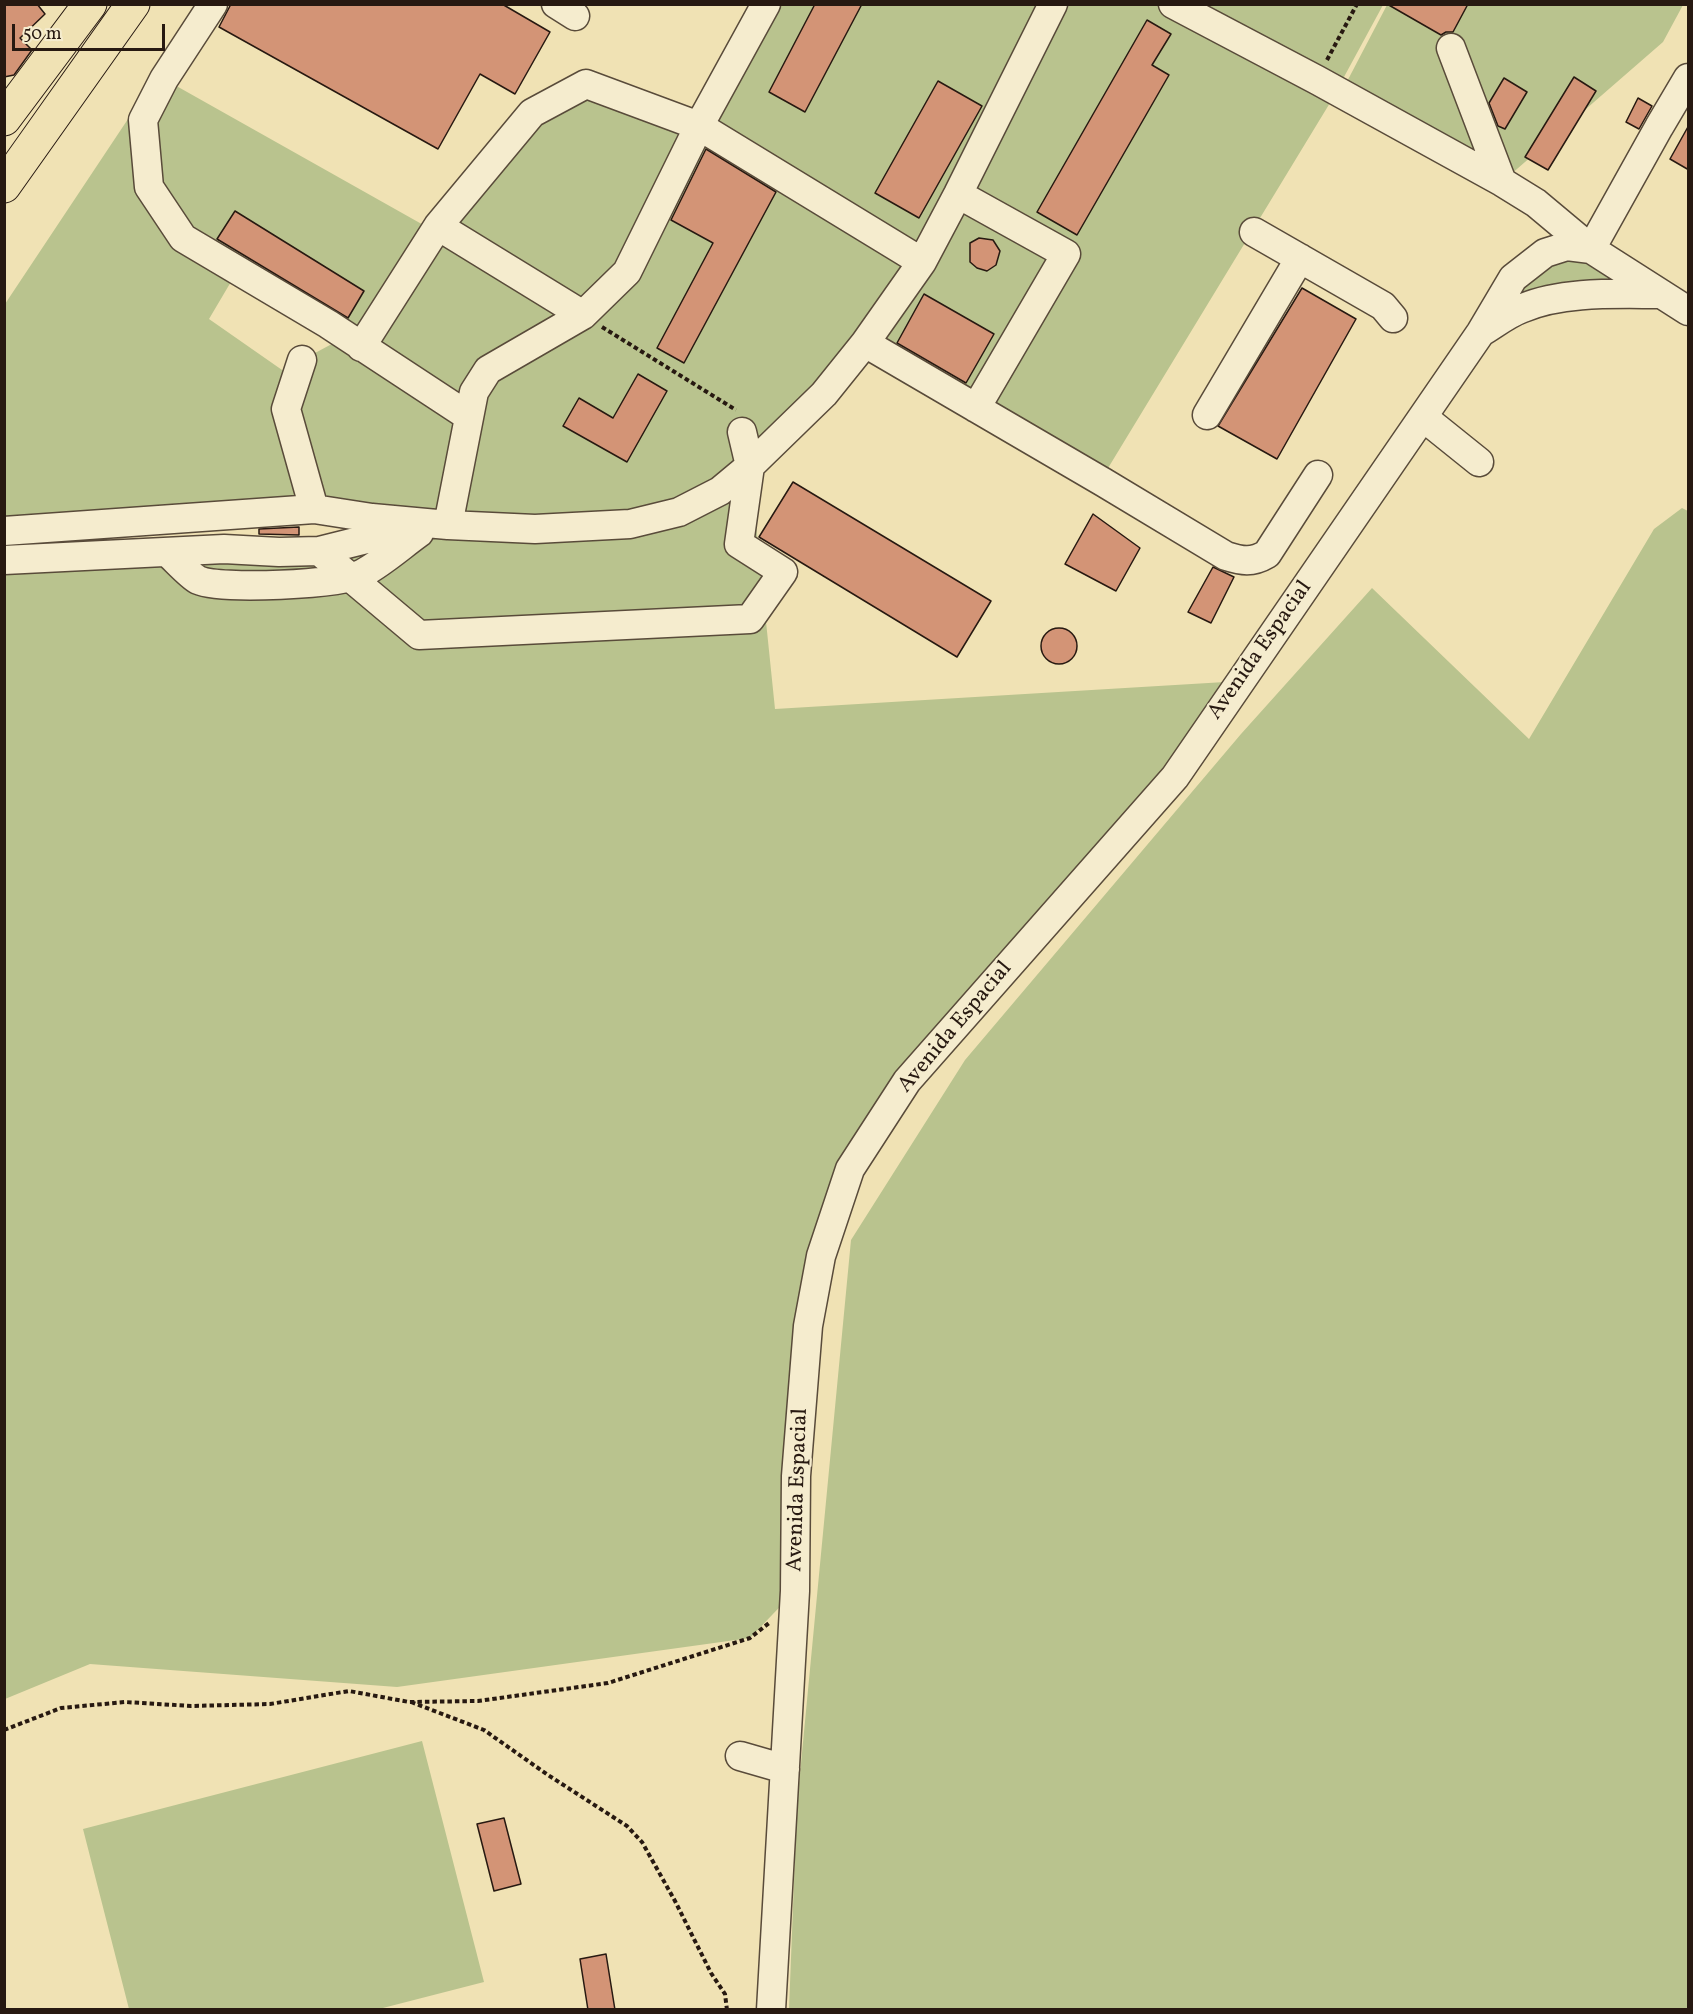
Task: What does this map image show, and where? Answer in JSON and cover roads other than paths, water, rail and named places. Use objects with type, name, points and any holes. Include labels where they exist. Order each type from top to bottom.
[{"type":"main road","points":[[7,110],[90,4]]},
{"type":"main road","points":[[4,186],[133,4]]},
{"type":"lane","points":[[213,4],[164,79],[143,120],[149,187],[183,238],[328,324],[468,416]]},
{"type":"lane","points":[[167,552],[197,579],[219,584],[283,584],[336,580],[362,574],[435,527],[474,392],[488,370],[583,315],[627,272],[699,126],[766,4]]},
{"type":"lane","points":[[4,531],[314,509],[435,527],[535,529],[630,524],[679,512],[720,491],[750,466],[824,394],[865,343],[922,262],[1053,4]]},
{"type":"lane","points":[[1173,4],[1502,182],[1536,203],[1592,249],[1660,294],[1689,310]]},
{"type":"lane","points":[[1451,48],[1502,182]]},
{"type":"lane","points":[[1592,249],[1659,127],[1689,78]]},
{"type":"lane","points":[[361,347],[438,226],[532,113],[586,84],[699,126],[922,262]]},
{"type":"lane","points":[[958,194],[1066,254],[976,408]]},
{"type":"lane","points":[[438,226],[583,315]]},
{"type":"lane","points":[[1254,232],[1383,306],[1393,318]]},
{"type":"lane","name":"Avenida Espacial","points":[[771,2010],[795,1591],[796,1476],[808,1326],[821,1256],[850,1169],[907,1081],[1175,777],[1481,332],[1513,278],[1545,253],[1567,246],[1592,249]]},
{"type":"lane","points":[[1207,415],[1300,258]]},
{"type":"lane","points":[[1481,332],[1522,308],[1551,299],[1620,294],[1660,294]]},
{"type":"lane","points":[[865,343],[1226,556],[1242,561],[1256,561],[1267,554],[1318,475]]},
{"type":"lane","points":[[302,360],[285,409],[314,509]]},
{"type":"lane","points":[[1423,417],[1479,462]]},
{"type":"lane","points":[[320,551],[418,635],[750,619],[783,572],[740,544],[750,466],[741,422]]},
{"type":"lane","points":[[223,516],[224,549]]},
{"type":"lane","points":[[134,522],[137,554]]},
{"type":"lane","points":[[4,560],[224,549],[279,552],[320,551],[380,536],[435,527]]},
{"type":"lane","points":[[740,1756],[785,1769]]}]
